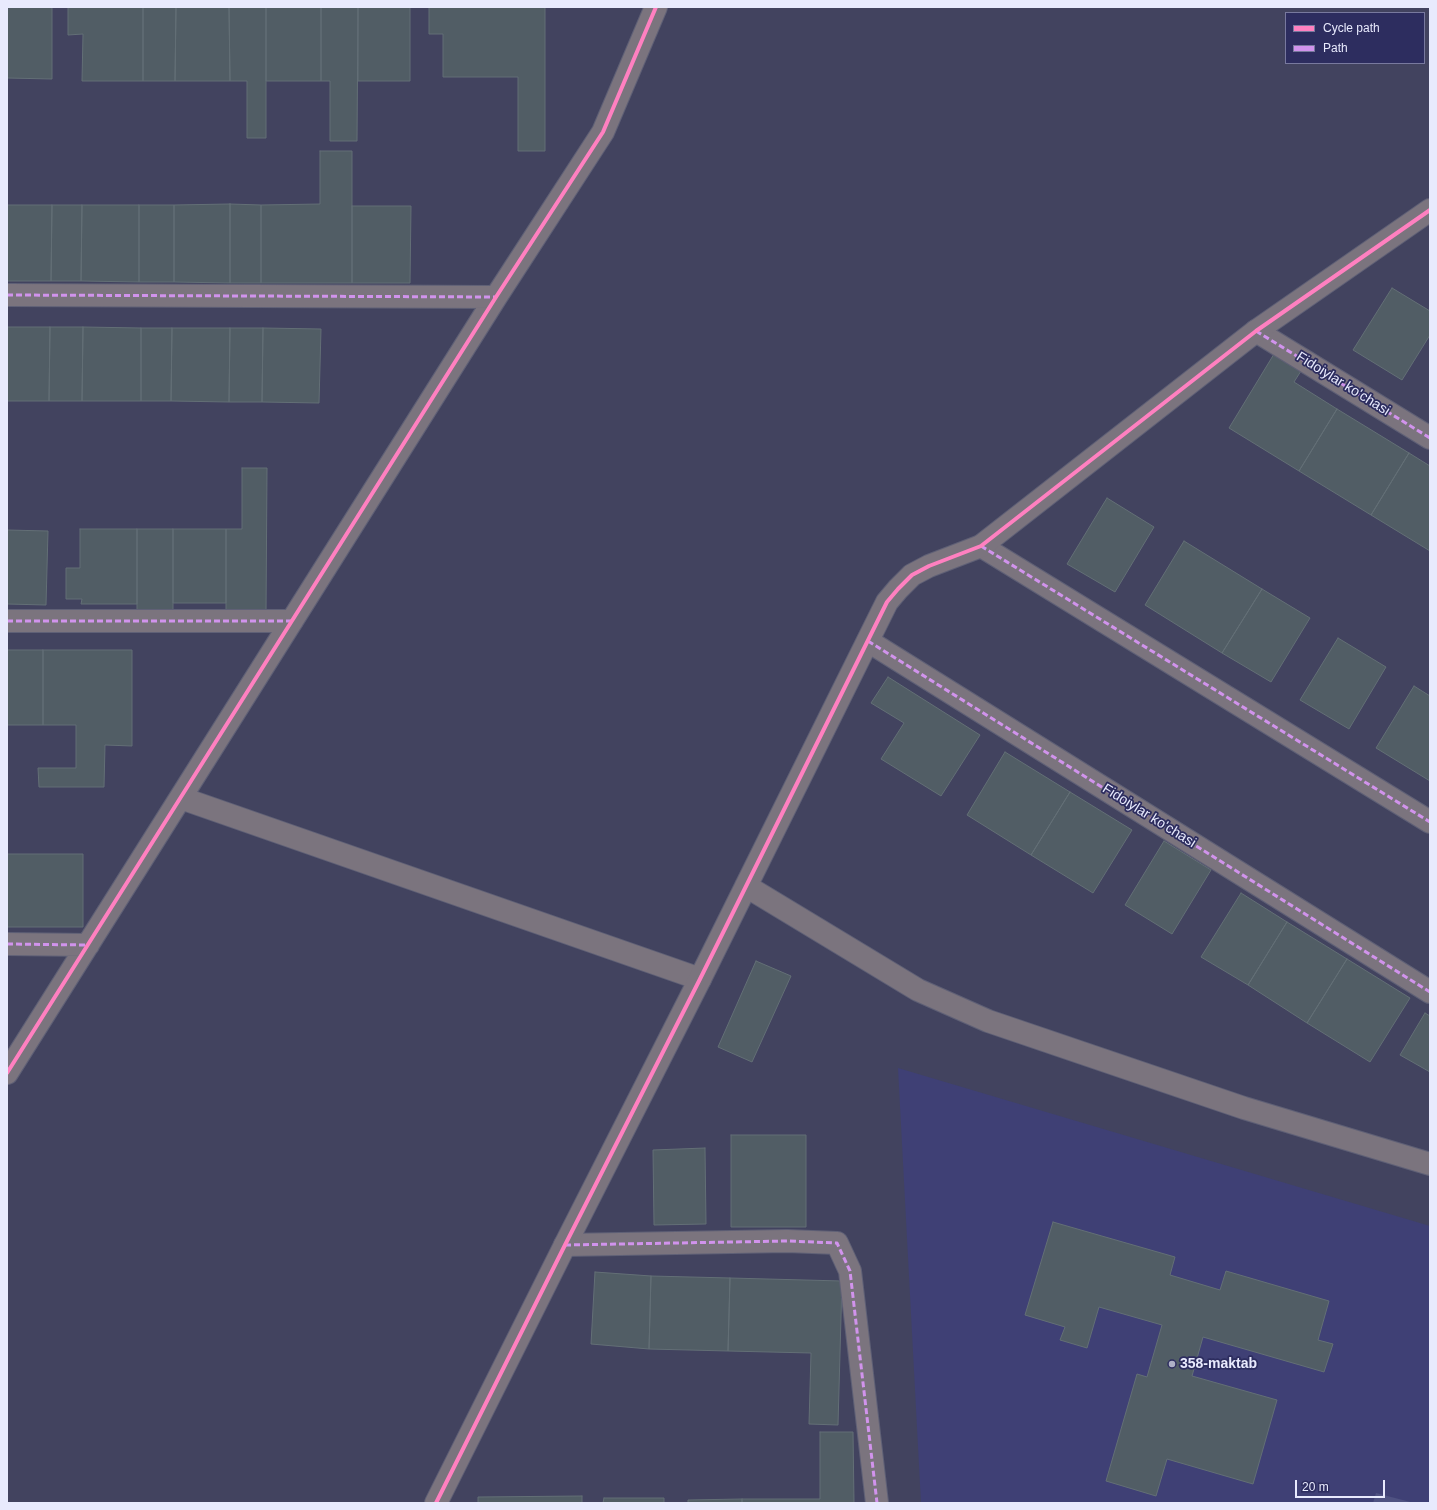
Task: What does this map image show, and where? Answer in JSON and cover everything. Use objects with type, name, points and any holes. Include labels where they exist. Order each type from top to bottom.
[{"type":"street","points":[[7,1073],[496,297],[603,132],[656,7]]},
{"type":"street","points":[[436,1503],[700,979],[887,602],[898,588],[912,575],[935,564],[981,546],[1256,331],[1430,210]]},
{"type":"street","points":[[7,295],[496,297]]},
{"type":"street","name":"Fidoiylar ko'chasi","points":[[1256,331],[1430,438]]},
{"type":"street","points":[[981,546],[1430,822]]},
{"type":"street","points":[[7,621],[292,621]]},
{"type":"street","name":"Fidoiylar ko'chasi","points":[[868,641],[1430,992]]},
{"type":"street","points":[[181,798],[700,979]]},
{"type":"street","points":[[746,886],[918,990],[988,1021],[1244,1108],[1430,1164]]},
{"type":"street","points":[[7,944],[88,945]]},
{"type":"street","points":[[565,1245],[787,1241],[837,1243],[850,1271],[877,1503]]},
{"type":"shaded area","name":"358-maktab","points":[[898,1068],[1430,1226],[1430,1503],[921,1503]]},
{"type":"shaded area","points":[[1376,1493],[1414,1503],[1373,1503]]},
{"type":"building","points":[[7,7],[52,7],[52,79],[7,78]]},
{"type":"building","points":[[68,7],[143,7],[143,81],[82,81],[83,34],[68,35]]},
{"type":"building","points":[[143,7],[176,7],[175,81],[143,81]]},
{"type":"building","points":[[176,7],[229,7],[230,81],[175,81]]},
{"type":"building","points":[[229,7],[266,7],[266,138],[247,138],[247,81],[230,81]]},
{"type":"building","points":[[266,7],[321,7],[321,81],[266,81]]},
{"type":"building","points":[[321,7],[358,7],[357,141],[330,141],[330,81],[321,81]]},
{"type":"building","points":[[358,7],[410,7],[410,81],[358,81]]},
{"type":"building","points":[[429,7],[545,7],[545,151],[518,151],[518,77],[443,77],[443,34],[429,34]]},
{"type":"building","points":[[320,151],[352,151],[352,283],[261,283],[261,205],[320,204]]},
{"type":"building","points":[[230,204],[261,205],[261,283],[230,283]]},
{"type":"building","points":[[230,204],[230,283],[174,282],[174,205]]},
{"type":"building","points":[[7,205],[52,205],[51,281],[7,281]]},
{"type":"building","points":[[52,205],[82,205],[81,281],[51,281]]},
{"type":"building","points":[[82,205],[139,205],[139,282],[81,281]]},
{"type":"building","points":[[139,205],[174,205],[174,282],[139,282]]},
{"type":"building","points":[[352,206],[411,206],[410,283],[352,283]]},
{"type":"building","points":[[1392,288],[1430,311],[1430,335],[1402,380],[1353,350]]},
{"type":"building","points":[[7,327],[50,327],[49,401],[7,401]]},
{"type":"building","points":[[50,327],[83,327],[82,401],[49,401]]},
{"type":"building","points":[[83,327],[141,328],[141,401],[82,401]]},
{"type":"building","points":[[141,328],[172,328],[171,401],[141,401]]},
{"type":"building","points":[[172,328],[230,328],[229,402],[171,401]]},
{"type":"building","points":[[230,328],[263,328],[262,402],[229,402]]},
{"type":"building","points":[[263,328],[321,329],[319,403],[262,402]]},
{"type":"building","points":[[1274,354],[1301,371],[1294,382],[1337,409],[1299,471],[1229,428]]},
{"type":"building","points":[[1337,409],[1409,453],[1371,515],[1299,471]]},
{"type":"building","points":[[1409,453],[1430,466],[1430,551],[1371,515]]},
{"type":"building","points":[[242,468],[267,468],[266,614],[226,614],[226,529],[242,529]]},
{"type":"building","points":[[1107,498],[1154,527],[1115,592],[1067,564]]},
{"type":"building","points":[[80,529],[137,529],[137,604],[81,604],[82,599],[66,599],[66,568],[80,568]]},
{"type":"building","points":[[137,529],[173,529],[173,613],[137,613]]},
{"type":"building","points":[[173,529],[226,529],[226,603],[173,603]]},
{"type":"building","points":[[7,530],[48,531],[46,605],[7,604]]},
{"type":"building","points":[[1184,541],[1262,589],[1222,653],[1145,605]]},
{"type":"building","points":[[1262,589],[1310,618],[1271,682],[1222,653]]},
{"type":"building","points":[[1338,638],[1386,667],[1349,729],[1300,700]]},
{"type":"building","points":[[7,650],[43,650],[43,725],[7,725]]},
{"type":"building","points":[[43,650],[132,650],[132,746],[105,745],[104,787],[39,787],[38,768],[76,768],[76,725],[43,725]]},
{"type":"building","points":[[888,677],[980,735],[941,796],[881,759],[904,723],[871,703]]},
{"type":"building","points":[[1414,686],[1430,696],[1430,781],[1376,748]]},
{"type":"building","points":[[1005,752],[1070,792],[1031,855],[967,815]]},
{"type":"building","points":[[1070,792],[1132,830],[1093,893],[1031,855]]},
{"type":"building","points":[[1164,841],[1211,870],[1172,934],[1125,905]]},
{"type":"building","points":[[7,854],[83,854],[83,927],[7,927]]},
{"type":"building","points":[[1241,893],[1287,922],[1248,985],[1201,957]]},
{"type":"building","points":[[1287,922],[1347,959],[1307,1023],[1248,985]]},
{"type":"building","points":[[1347,959],[1410,998],[1370,1062],[1307,1023]]},
{"type":"building","points":[[756,961],[791,976],[752,1062],[718,1047]]},
{"type":"building","points":[[1425,1013],[1430,1016],[1430,1072],[1400,1055]]},
{"type":"building","points":[[731,1135],[806,1135],[806,1227],[731,1227]]},
{"type":"building","points":[[705,1148],[706,1224],[654,1225],[653,1150]]},
{"type":"building","points":[[1053,1222],[1175,1257],[1170,1275],[1220,1290],[1226,1271],[1329,1301],[1318,1340],[1333,1344],[1324,1372],[1203,1337],[1192,1376],[1277,1400],[1253,1484],[1167,1459],[1156,1496],[1106,1481],[1137,1374],[1147,1377],[1162,1325],[1099,1307],[1087,1348],[1060,1340],[1065,1327],[1025,1315]]},
{"type":"building","points":[[595,1272],[651,1276],[649,1349],[591,1344]]},
{"type":"building","points":[[651,1276],[730,1278],[728,1351],[649,1349]]},
{"type":"building","points":[[730,1278],[842,1281],[838,1425],[809,1424],[811,1353],[728,1351]]},
{"type":"building","points":[[820,1432],[853,1432],[854,1503],[742,1503],[742,1499],[820,1499]]},
{"type":"building","points":[[582,1496],[582,1503],[478,1503],[478,1497]]},
{"type":"building","points":[[604,1498],[664,1498],[664,1503],[603,1503]]},
{"type":"building","points":[[742,1499],[742,1503],[688,1503],[688,1500]]},
{"type":"marked path","points":[[7,295],[496,297]]},
{"type":"marked path","points":[[1256,331],[1430,438]]},
{"type":"marked path","points":[[981,546],[1430,822]]},
{"type":"marked path","points":[[7,621],[292,621]]},
{"type":"marked path","points":[[868,641],[1430,992]]},
{"type":"marked path","points":[[7,944],[88,945]]},
{"type":"marked path","points":[[565,1245],[787,1241],[837,1243],[850,1271],[877,1503]]},
{"type":"cycle path","points":[[7,1073],[496,297],[603,132],[656,7]]},
{"type":"cycle path","points":[[436,1503],[700,979],[887,602],[912,575],[929,566],[981,546],[1256,331],[1430,210]]},
{"type":"place","name":"358-maktab","points":[[1172,1364]]}]
